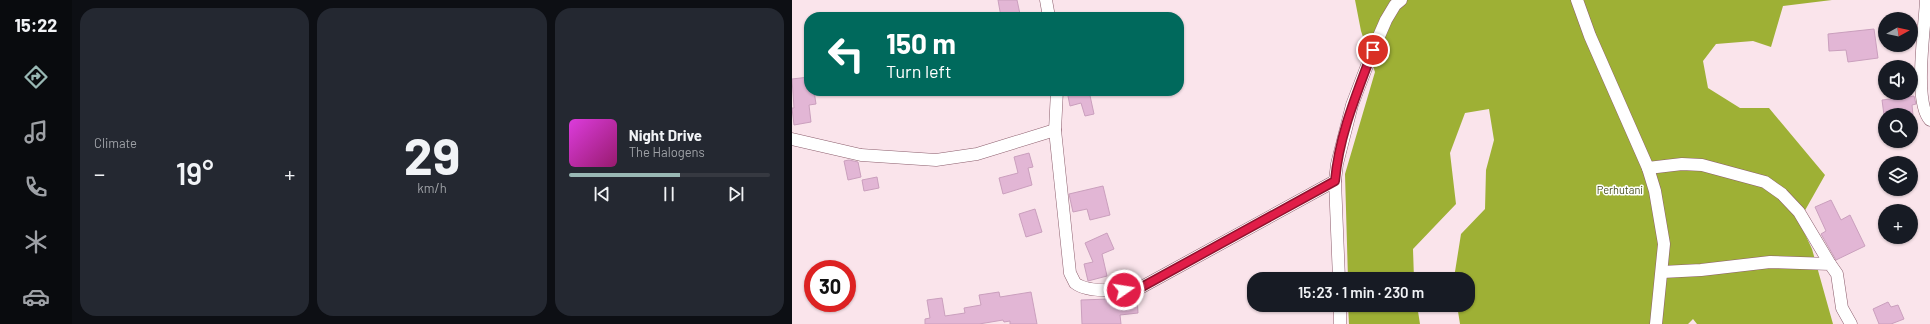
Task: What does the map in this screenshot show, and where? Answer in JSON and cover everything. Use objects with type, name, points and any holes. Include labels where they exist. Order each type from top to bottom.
[{"type":"street","points":[[1046,0],[1048,12]]},
{"type":"street","points":[[1339,272],[1335,181],[1340,150],[1352,105],[1386,20],[1395,5],[1401,0]]},
{"type":"street","points":[[1577,0],[1590,36],[1648,168],[1660,215],[1664,244],[1656,324]]},
{"type":"street","points":[[1926,0],[1920,86],[1924,112],[1930,120]]},
{"type":"street","points":[[1057,96],[1055,130],[1070,273],[1075,283],[1084,288],[1124,290],[1140,288],[1335,181]]},
{"type":"street","points":[[792,139],[861,155],[936,160],[977,154],[1055,130]]},
{"type":"street","points":[[1648,168],[1682,164],[1702,165],[1765,182],[1782,194],[1799,212],[1830,264],[1839,281],[1842,308],[1851,324]]},
{"type":"street","points":[[1662,272],[1701,270],[1770,262],[1830,264]]},
{"type":"street","points":[[1340,312],[1340,324]]},
{"type":"green space","name":"Perhutani","points":[[1355,0],[1832,0],[1783,6],[1771,47],[1753,41],[1716,44],[1703,61],[1708,88],[1740,108],[1769,108],[1825,175],[1799,221],[1812,249],[1833,324],[1697,324],[1693,319],[1688,324],[1460,324],[1458,312],[1475,312],[1475,272],[1455,272],[1461,234],[1485,209],[1486,170],[1494,140],[1489,109],[1465,113],[1450,153],[1456,204],[1413,249],[1414,272],[1348,272],[1345,174],[1375,72],[1361,31]]},
{"type":"green space","points":[[1348,312],[1418,312],[1420,324],[1349,324]]},
{"type":"building","points":[[998,0],[1017,0],[1020,12],[1000,12]]},
{"type":"building","points":[[1874,29],[1878,58],[1848,62],[1846,50],[1829,51],[1828,34]]},
{"type":"building","points":[[804,78],[804,96],[815,96],[816,104],[809,105],[811,122],[794,125],[792,108],[794,108],[792,79]]},
{"type":"building","points":[[1068,96],[1090,96],[1094,114],[1085,116],[1081,103],[1070,106]]},
{"type":"building","points":[[1882,100],[1915,100],[1916,104],[1912,105],[1912,108],[1883,108]]},
{"type":"building","points":[[1029,153],[1033,167],[1028,168],[1032,185],[1003,194],[999,178],[1018,173],[1014,157]]},
{"type":"building","points":[[849,160],[858,162],[861,177],[848,180],[844,161]]},
{"type":"building","points":[[877,177],[879,188],[864,191],[862,180]]},
{"type":"building","points":[[1103,186],[1110,215],[1090,220],[1087,209],[1073,212],[1069,194]]},
{"type":"building","points":[[1831,200],[1841,220],[1850,215],[1865,246],[1836,260],[1821,234],[1826,231],[1815,207]]},
{"type":"building","points":[[1035,209],[1042,232],[1026,237],[1019,214]]},
{"type":"building","points":[[1107,233],[1114,249],[1102,254],[1107,276],[1088,281],[1084,264],[1093,262],[1085,243]]},
{"type":"building","points":[[999,292],[1000,297],[1031,292],[1037,324],[1010,324],[1010,321],[1004,322],[1003,320],[979,324],[925,324],[925,319],[930,318],[927,300],[942,298],[945,316],[965,313],[964,308],[981,305],[979,295]]},
{"type":"building","points":[[1137,298],[1138,313],[1120,315],[1121,324],[1082,324],[1081,300]]},
{"type":"building","points":[[1888,302],[1891,307],[1898,305],[1904,319],[1891,324],[1879,324],[1873,309]]},
{"type":"route","points":[[1124,290],[1140,288],[1335,181],[1336,164],[1343,136],[1352,105],[1373,50]]}]
